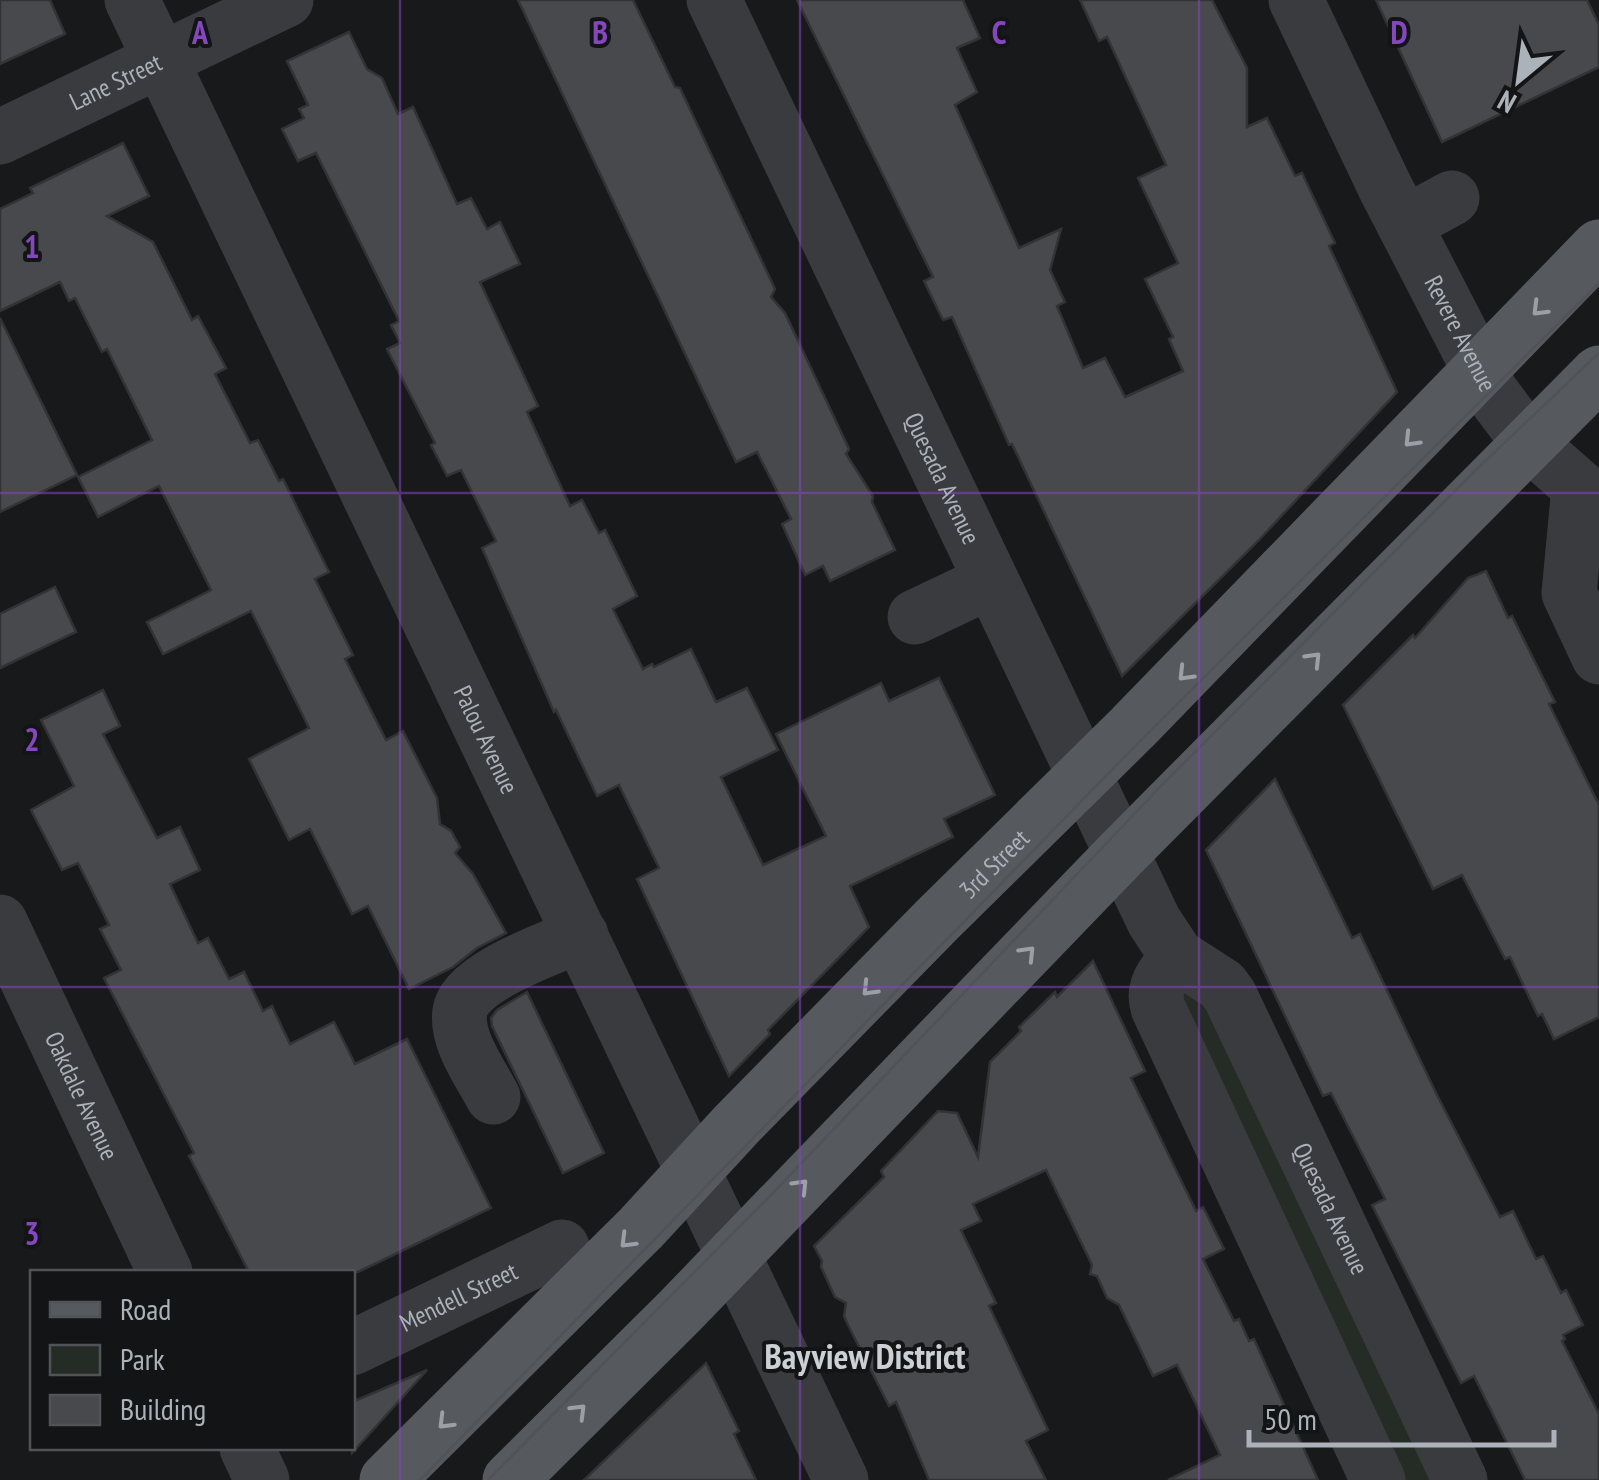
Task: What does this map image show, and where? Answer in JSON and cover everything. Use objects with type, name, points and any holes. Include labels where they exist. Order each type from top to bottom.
[{"type":"main road","name":"3rd Street","points":[[387,1480],[627,1242],[693,1170],[1133,727],[1599,247]]},
{"type":"main road","points":[[510,1480],[1122,853],[1599,373]]},
{"type":"street","name":"Palou Avenue","points":[[132,0],[842,1480]]},
{"type":"street","name":"Lane Street","points":[[0,137],[286,0]]},
{"type":"street","name":"Quesada Avenue","points":[[714,0],[1166,944],[1176,956],[1222,985],[1230,996],[1460,1480]]},
{"type":"street","name":"Revere Avenue","points":[[1296,0],[1479,370],[1530,444],[1589,488],[1569,594],[1599,657]]},
{"type":"street","points":[[1404,224],[1452,198]]},
{"type":"street","points":[[915,617],[991,582]]},
{"type":"street","name":"Oakdale Avenue","points":[[0,922],[18,1008],[164,1270]]},
{"type":"street","points":[[493,1097],[463,1037],[459,1012],[466,997],[494,975],[581,934]]},
{"type":"street","points":[[1176,956],[1158,982],[1154,995],[1158,1008],[1378,1480]]},
{"type":"street","name":"Mendell Street","points":[[355,1347],[562,1246]]},
{"type":"street","points":[[248,1450],[262,1480]]},
{"type":"green space","points":[[1194,984],[1440,1480],[1399,1480],[1174,995]]},
{"type":"building","points":[[0,0],[50,0],[65,34],[0,64]]},
{"type":"building","points":[[518,0],[633,0],[675,87],[680,88],[775,289],[771,297],[785,313],[849,449],[846,454],[873,496],[872,502],[895,550],[830,581],[823,566],[805,575],[782,524],[791,519],[757,452],[736,462]]},
{"type":"building","points":[[797,0],[963,0],[980,38],[957,48],[977,92],[955,105],[1019,248],[1061,229],[1050,270],[1065,302],[1057,306],[1083,368],[1105,358],[1125,397],[1183,371],[1169,339],[1173,337],[1145,279],[1178,263],[1138,178],[1166,165],[1107,37],[1099,41],[1080,0],[1212,0],[1247,68],[1247,127],[1267,118],[1295,176],[1302,173],[1335,243],[1329,246],[1397,392],[1258,541],[1122,676],[1012,444],[1009,445],[952,317],[943,320],[924,281],[933,277]]},
{"type":"building","points":[[1376,0],[1587,0],[1599,25],[1599,67],[1442,142]]},
{"type":"building","points":[[349,32],[367,69],[382,78],[398,114],[413,107],[457,204],[471,198],[487,229],[500,222],[520,264],[480,282],[538,406],[527,412],[570,506],[582,500],[599,533],[605,530],[637,596],[613,609],[643,669],[691,649],[716,702],[747,688],[778,750],[721,777],[763,865],[826,836],[776,734],[881,683],[889,701],[939,678],[995,795],[944,819],[953,837],[850,886],[869,927],[768,1030],[770,1034],[729,1076],[637,879],[659,868],[619,785],[597,796],[554,712],[482,548],[496,541],[461,470],[447,476],[431,445],[435,443],[387,349],[400,343],[391,325],[399,321],[316,153],[298,161],[282,129],[304,118],[299,109],[308,105],[287,61]]},
{"type":"building","points":[[123,143],[149,196],[107,216],[153,242],[192,320],[198,316],[226,368],[215,374],[250,443],[258,440],[279,481],[283,479],[329,572],[315,579],[353,655],[345,659],[386,740],[403,731],[437,798],[440,824],[451,831],[460,847],[455,853],[473,874],[506,933],[409,989],[368,906],[352,914],[310,829],[289,840],[249,759],[309,728],[251,611],[163,654],[147,622],[211,590],[159,486],[98,517],[78,477],[152,440],[107,349],[102,352],[75,298],[69,301],[60,282],[0,311],[0,209],[33,193],[30,188]]},
{"type":"building","points":[[0,318],[77,475],[0,512]]},
{"type":"building","points":[[1486,571],[1555,702],[1549,704],[1599,805],[1599,1017],[1554,1039],[1542,1014],[1538,1016],[1510,957],[1505,959],[1462,875],[1433,889],[1343,705],[1413,635],[1415,638],[1468,578]]},
{"type":"building","points":[[55,587],[76,632],[0,668],[0,614]]},
{"type":"building","points":[[103,690],[120,726],[103,734],[157,838],[180,827],[200,870],[170,884],[198,943],[208,938],[229,979],[244,972],[263,1011],[272,1006],[290,1044],[334,1022],[355,1064],[407,1039],[491,1208],[358,1272],[248,1270],[189,1156],[194,1153],[104,978],[121,970],[100,929],[109,925],[78,863],[62,870],[31,810],[74,786],[41,720]]},
{"type":"building","points":[[1275,779],[1352,938],[1360,934],[1500,1217],[1513,1211],[1536,1259],[1543,1256],[1583,1325],[1563,1335],[1562,1341],[1599,1414],[1599,1480],[1525,1480],[1474,1376],[1461,1383],[1372,1205],[1385,1199],[1331,1093],[1323,1096],[1206,850]]},
{"type":"building","points":[[1093,961],[1145,1071],[1131,1078],[1196,1211],[1203,1207],[1224,1249],[1203,1259],[1234,1321],[1239,1319],[1249,1341],[1254,1339],[1318,1480],[1168,1480],[1220,1455],[1177,1365],[1153,1376],[1119,1305],[1107,1298],[1097,1276],[1090,1274],[1092,1265],[1046,1170],[973,1204],[981,1221],[961,1230],[996,1303],[989,1306],[1048,1430],[1026,1441],[1046,1480],[929,1480],[896,1402],[889,1406],[848,1325],[844,1316],[846,1303],[835,1297],[821,1267],[814,1246],[884,1177],[881,1171],[938,1111],[957,1113],[978,1157],[990,1062],[1021,1031],[1019,1027]]},
{"type":"building","points":[[527,992],[604,1153],[563,1173],[492,1026],[491,1018],[497,1010]]},
{"type":"building","points":[[706,1363],[739,1431],[734,1434],[756,1480],[584,1480]]},
{"type":"building","points":[[427,1370],[355,1450],[355,1401]]},
{"type":"tram line","points":[[420,1480],[1140,741],[1599,283]]},
{"type":"tram line","points":[[488,1480],[772,1194],[1161,786],[1478,468],[1599,353]]},
{"type":"district","name":"Bayview District","points":[[865,1357]]}]
